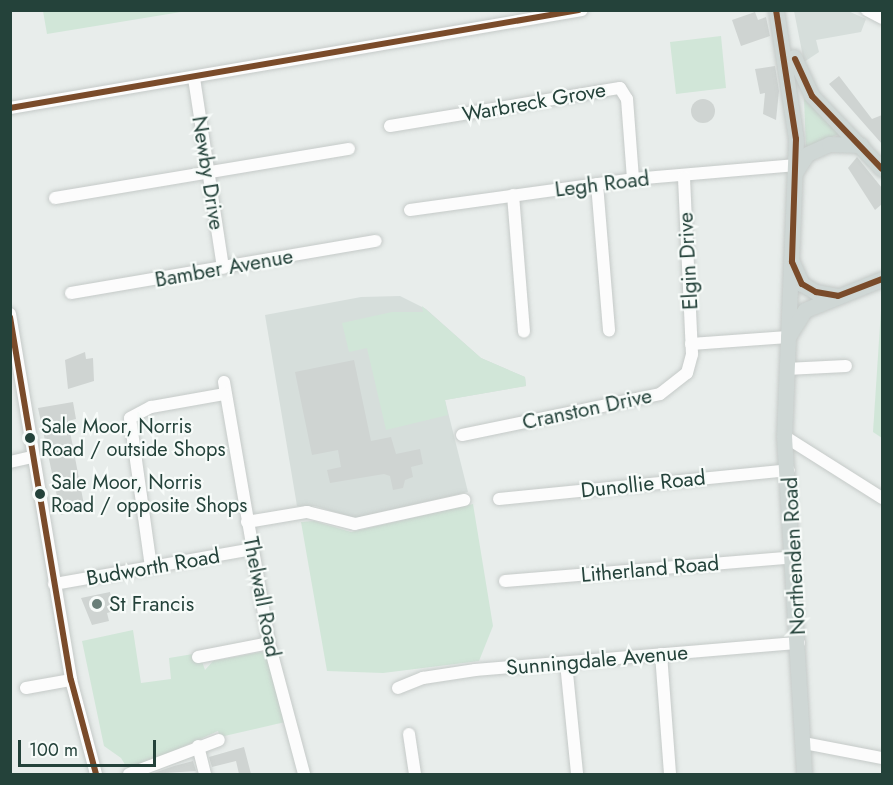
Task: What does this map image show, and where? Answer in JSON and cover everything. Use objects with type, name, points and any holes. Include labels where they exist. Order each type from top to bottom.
[{"type":"main road","name":"Northenden Road","points":[[776,10],[792,94],[796,168],[784,436],[789,470],[804,774]]},
{"type":"main road","points":[[785,10],[797,69],[812,96],[882,169]]},
{"type":"main road","points":[[796,168],[807,154],[830,144],[861,145]]},
{"type":"main road","points":[[792,261],[802,284],[816,292],[838,296]]},
{"type":"main road","name":"Northenden Road","points":[[788,337],[805,310],[882,279]]},
{"type":"street","points":[[10,108],[582,10]]},
{"type":"street","points":[[867,10],[882,18]]},
{"type":"street","name":"Newby Drive","points":[[194,78],[224,268]]},
{"type":"street","name":"Warbreck Grove","points":[[390,126],[620,88],[627,99],[633,179]]},
{"type":"street","points":[[55,198],[350,149]]},
{"type":"street","name":"Legh Road","points":[[410,210],[633,179],[796,168]]},
{"type":"street","name":"Elgin Drive","points":[[684,177],[691,344]]},
{"type":"street","points":[[597,184],[609,331]]},
{"type":"street","points":[[513,195],[524,332]]},
{"type":"street","name":"Bamber Avenue","points":[[71,293],[376,241]]},
{"type":"street","points":[[10,314],[13,355],[71,680],[96,774]]},
{"type":"street","points":[[691,344],[788,337]]},
{"type":"street","name":"Cranston Drive","points":[[462,435],[660,394],[687,373],[691,344]]},
{"type":"street","points":[[786,369],[846,366]]},
{"type":"street","name":"Thelwall Road","points":[[151,567],[130,418],[151,406],[225,388],[269,643],[304,774]]},
{"type":"street","points":[[784,436],[882,498]]},
{"type":"street","points":[[10,462],[32,457]]},
{"type":"street","name":"Dunollie Road","points":[[499,499],[789,470]]},
{"type":"street","points":[[247,522],[307,512],[355,524],[465,500]]},
{"type":"street","name":"Budworth Road","points":[[54,584],[252,549]]},
{"type":"street","name":"Litherland Road","points":[[505,581],[794,558]]},
{"type":"street","points":[[198,657],[269,643]]},
{"type":"street","name":"Sunningdale Avenue","points":[[398,688],[442,674],[799,643]]},
{"type":"street","points":[[661,654],[670,774]]},
{"type":"street","points":[[566,663],[576,774]]},
{"type":"street","points":[[26,688],[71,680]]},
{"type":"street","points":[[409,734],[415,774]]},
{"type":"street","points":[[129,774],[149,770],[198,746],[219,740]]},
{"type":"street","points":[[804,743],[882,758]]},
{"type":"street","points":[[198,746],[205,774]]},
{"type":"shaded area","points":[[794,11],[848,11],[866,19],[861,32],[816,40],[819,52],[804,62]]},
{"type":"shaded area","points":[[400,296],[426,309],[481,358],[525,377],[526,386],[445,400],[468,492],[355,518],[315,506],[297,506],[265,315],[361,297]]},
{"type":"green space","points":[[43,10],[187,11],[47,34]]},
{"type":"green space","points":[[721,36],[726,88],[676,94],[670,42]]},
{"type":"green space","points":[[804,99],[808,99],[839,134],[806,148]]},
{"type":"green space","points":[[422,306],[481,358],[525,377],[526,386],[445,400],[448,415],[386,430],[367,348],[349,352],[342,323],[392,312],[423,312]]},
{"type":"green space","points":[[882,310],[882,438],[873,432]]},
{"type":"green space","points":[[473,504],[493,626],[479,661],[383,673],[327,671],[301,522],[314,521],[351,532]]},
{"type":"green space","points":[[133,630],[141,683],[171,679],[169,658],[199,653],[205,670],[213,661],[266,651],[285,722],[220,737],[218,731],[129,771],[121,758],[104,746],[82,641]]},
{"type":"building","points":[[755,12],[758,20],[766,17],[770,36],[741,46],[732,20]]},
{"type":"building","points":[[775,66],[779,91],[776,120],[763,114],[765,93],[760,94],[755,69]]},
{"type":"building","points":[[839,76],[872,119],[882,115],[882,144],[829,84]]},
{"type":"building","points":[[703,99],[711,103],[715,111],[711,119],[703,123],[695,119],[691,111],[695,103]]},
{"type":"building","points":[[857,157],[882,188],[882,204],[875,210],[848,168]]},
{"type":"building","points":[[85,352],[86,359],[93,358],[94,381],[68,389],[65,360]]},
{"type":"building","points":[[354,360],[371,441],[391,437],[396,454],[420,449],[423,464],[411,467],[413,477],[405,480],[403,488],[393,490],[390,476],[384,474],[330,483],[327,470],[341,467],[338,450],[312,455],[295,372]]},
{"type":"building","points":[[73,402],[76,419],[68,421],[85,510],[61,515],[38,408]]},
{"type":"building","name":"St Francis","points":[[110,592],[114,611],[107,613],[109,621],[92,625],[81,598]]},
{"type":"building","points":[[244,747],[251,774],[239,774],[236,761],[212,767],[209,757]]},
{"type":"building","points":[[193,761],[196,771],[151,774],[174,766]]},
{"type":"transit line","points":[[10,108],[579,10]]},
{"type":"transit line","points":[[776,10],[796,139],[792,262],[802,284],[816,292],[838,296],[882,279]]},
{"type":"transit line","points":[[795,59],[812,96],[882,169]]},
{"type":"transit line","points":[[10,317],[71,680],[96,774]]},
{"type":"place","name":"Sale Moor, Norris Road / outside Shops","points":[[30,438]]},
{"type":"place","name":"Sale Moor, Norris Road / opposite Shops","points":[[40,494]]},
{"type":"place","name":"St Francis","points":[[97,604]]}]
